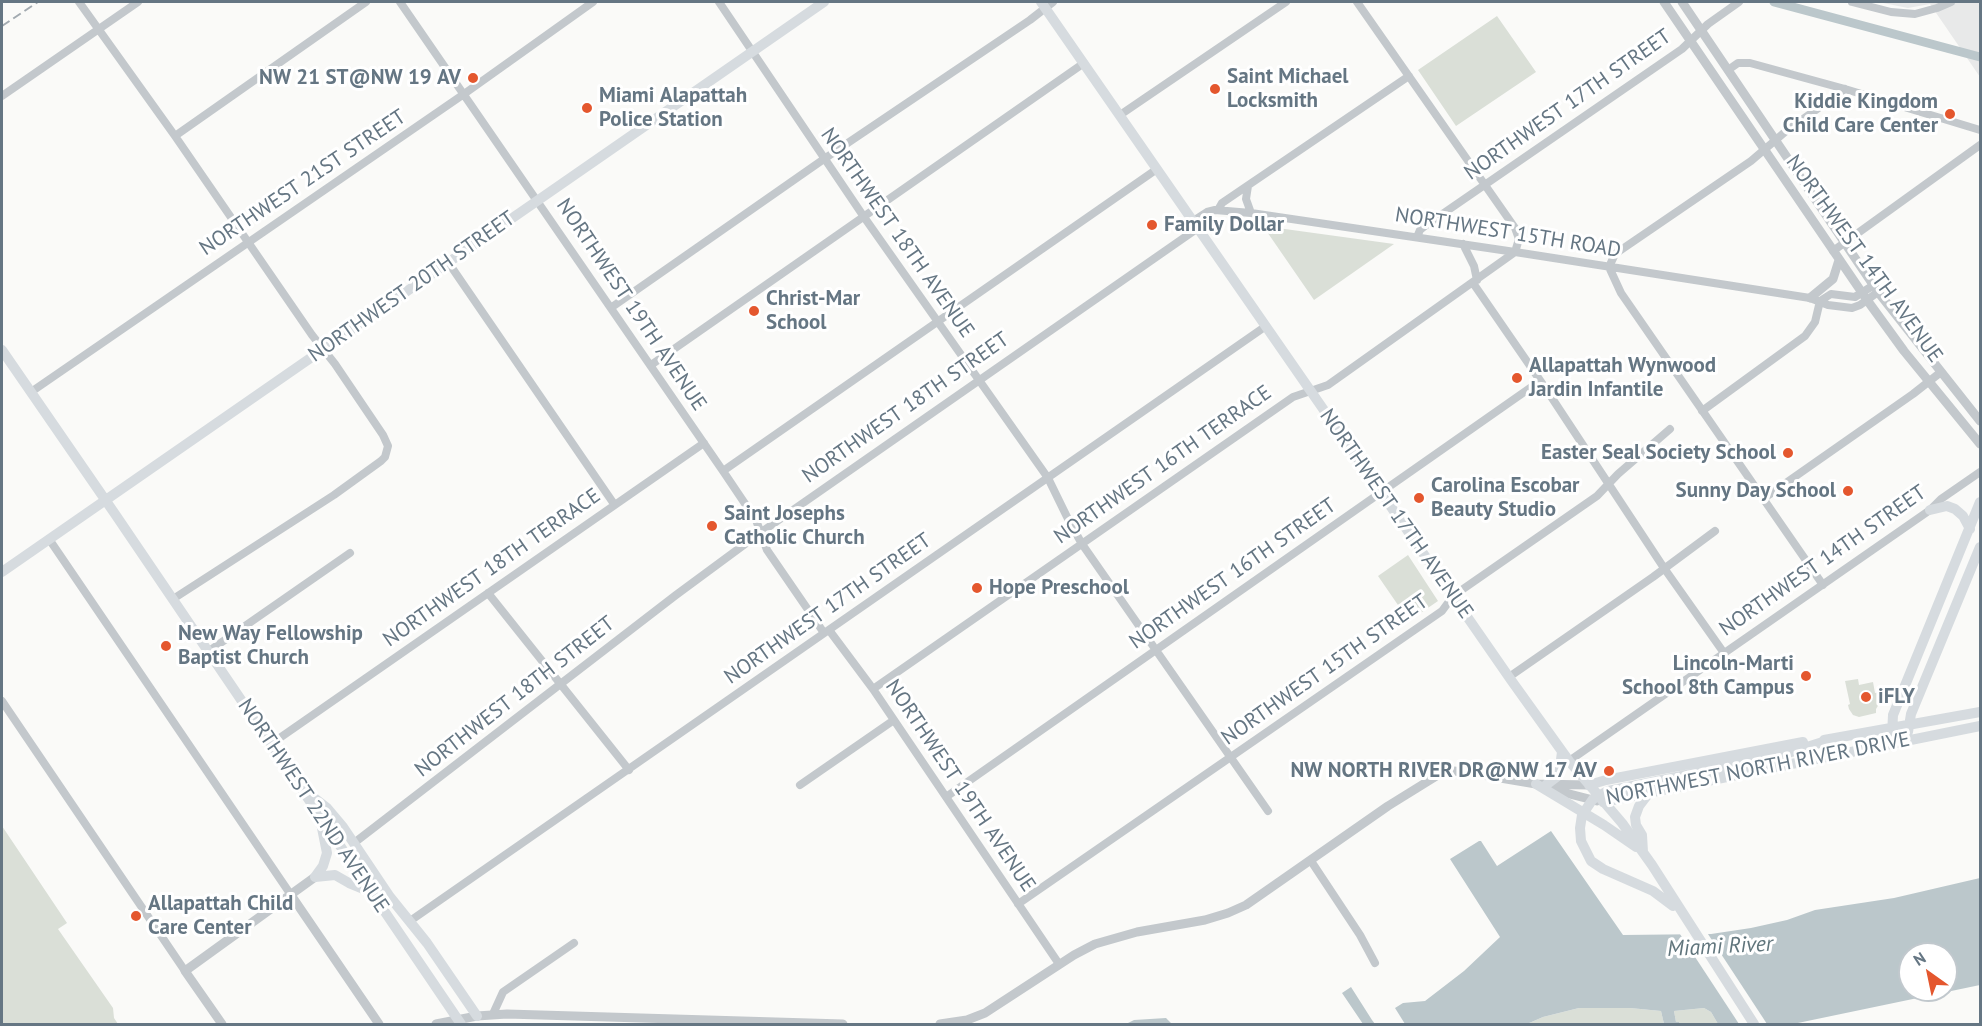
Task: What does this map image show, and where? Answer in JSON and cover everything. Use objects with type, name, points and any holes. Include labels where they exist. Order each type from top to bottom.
[{"type":"main road","name":"NORTHWEST 20TH STREET","points":[[2,572],[824,2]]},
{"type":"main road","name":"NORTHWEST 17TH AVENUE","points":[[1046,3],[1156,169],[1509,677],[1562,752],[1643,852],[1754,1024]]},
{"type":"main road","name":"NORTHWEST 22ND AVENUE","points":[[2,350],[461,1024]]},
{"type":"main road","points":[[1891,744],[1893,715],[1980,502]]},
{"type":"main road","points":[[1930,510],[1947,506],[1955,509],[1963,516],[1970,529]]},
{"type":"main road","points":[[1906,741],[1911,714],[1980,547]]},
{"type":"main road","name":"NORTHWEST NORTH RIVER DRIVE","points":[[1589,785],[1771,748],[1829,740],[1980,712]]},
{"type":"main road","name":"NORTHWEST NORTH RIVER DRIVE","points":[[1603,802],[1980,726]]},
{"type":"main road","points":[[1683,916],[1653,891],[1596,866],[1587,856],[1581,841],[1580,828],[1582,815],[1590,803],[1608,790],[1778,755],[1829,740]]},
{"type":"main road","points":[[1562,752],[1559,775],[1541,785],[1643,852]]},
{"type":"main road","points":[[302,788],[327,808],[354,843],[390,897],[431,948],[477,1016]]},
{"type":"main road","points":[[1643,852],[1642,835],[1636,825],[1635,817],[1639,806],[1649,793]]},
{"type":"main road","points":[[315,878],[323,866],[327,853],[324,833],[317,812]]},
{"type":"main road","points":[[315,878],[335,875],[372,892]]},
{"type":"street","points":[[79,2],[175,136],[247,243],[383,435],[388,446],[385,457],[381,461],[173,599]]},
{"type":"street","points":[[2,96],[138,2]]},
{"type":"street","points":[[175,136],[366,2]]},
{"type":"street","name":"NORTHWEST 19TH AVENUE","points":[[400,2],[756,520],[767,550],[873,689],[1059,964]]},
{"type":"street","name":"NORTHWEST 21ST STREET","points":[[31,392],[464,94],[593,2]]},
{"type":"street","name":"NORTHWEST 18TH AVENUE","points":[[719,2],[864,217],[1048,478],[1068,521],[1082,543],[1268,811]]},
{"type":"street","points":[[1120,115],[1286,2]]},
{"type":"street","points":[[1357,2],[1515,228],[1519,239],[1515,252]]},
{"type":"street","name":"NORTHWEST 14TH AVENUE","points":[[1664,2],[1864,297],[1893,337],[1980,444]]},
{"type":"street","name":"NORTHWEST 14TH AVENUE","points":[[1682,2],[1876,289],[1980,421]]},
{"type":"street","name":"NORTHWEST 17TH STREET","points":[[1417,237],[1420,230],[1682,49],[1701,30],[1739,2]]},
{"type":"street","points":[[1852,2],[1891,12],[1916,14],[1951,2]]},
{"type":"street","points":[[612,308],[1003,37],[1046,3]]},
{"type":"street","points":[[1728,70],[1743,62],[1845,89],[1980,130]]},
{"type":"street","points":[[651,365],[1084,63]]},
{"type":"street","points":[[1218,210],[1222,203],[1409,76]]},
{"type":"street","points":[[1822,585],[1621,293],[1609,267],[1614,254],[1751,161],[1763,149],[1845,89]]},
{"type":"street","points":[[1833,251],[1980,146]]},
{"type":"street","points":[[723,471],[1156,169]]},
{"type":"street","points":[[1248,186],[1246,199],[1251,213]]},
{"type":"street","name":"NORTHWEST 15TH ROAD","points":[[1195,225],[1209,211],[1251,213],[1515,252],[1820,301],[1831,294],[1850,298],[1864,297]]},
{"type":"street","name":"NORTHWEST 18TH STREET","points":[[354,843],[760,533],[1195,225]]},
{"type":"street","points":[[1463,244],[1474,266],[1475,282],[1664,568],[1724,653]]},
{"type":"street","name":"NORTHWEST 16TH TERRACE","points":[[873,689],[1293,397],[1329,385],[1515,252]]},
{"type":"street","points":[[1810,298],[1833,279],[1839,260]]},
{"type":"street","points":[[448,262],[614,504]]},
{"type":"street","points":[[1864,297],[1876,289]]},
{"type":"street","points":[[1702,411],[1805,336],[1815,322],[1820,301]]},
{"type":"street","name":"NORTHWEST 17TH STREET","points":[[410,921],[1266,326]]},
{"type":"street","points":[[1763,499],[1941,372]]},
{"type":"street","name":"NORTHWEST 16TH STREET","points":[[946,797],[1540,381]]},
{"type":"street","name":"NORTHWEST 15TH STREET","points":[[1018,904],[1442,611],[1453,596],[1596,496],[1670,429]]},
{"type":"street","name":"NORTHWEST 18TH TERRACE","points":[[271,744],[704,443]]},
{"type":"street","name":"NORTHWEST 14TH STREET","points":[[1569,761],[1930,510],[1941,499],[1980,472]]},
{"type":"street","points":[[1509,677],[1715,531]]},
{"type":"street","points":[[49,539],[379,1024]]},
{"type":"street","points":[[208,651],[350,553]]},
{"type":"street","points":[[488,593],[629,770]]},
{"type":"street","points":[[2,701],[222,1024]]},
{"type":"street","points":[[800,785],[894,720]]},
{"type":"street","name":"NORTHWEST NORTH RIVER DRIVE","points":[[940,1024],[967,1020],[985,1013],[1059,964],[1095,944],[1115,937],[1204,920],[1228,913],[1255,899],[1421,784],[1446,772],[1488,775],[1541,785],[1603,802]]},
{"type":"street","name":"NORTHWEST NORTH RIVER DRIVE","points":[[1541,785],[1589,785]]},
{"type":"street","points":[[1311,861],[1360,935],[1375,963]]},
{"type":"street","points":[[185,971],[315,878]]},
{"type":"street","points":[[493,1014],[503,992],[574,943]]},
{"type":"street","points":[[436,1024],[493,1014],[843,1024]]},
{"type":"shaded area","points":[[1878,2],[1980,2],[1980,77],[1930,4],[1908,8]]},
{"type":"shaded area","points":[[1497,16],[1536,72],[1456,126],[1418,70]]},
{"type":"shaded area","points":[[1263,226],[1394,244],[1314,300]]},
{"type":"shaded area","points":[[1408,555],[1438,601],[1409,621],[1378,576]]},
{"type":"shaded area","name":"iFLY","points":[[1858,679],[1859,685],[1873,682],[1875,693],[1880,692],[1884,696],[1876,713],[1859,717],[1853,715],[1849,709],[1845,681]]},
{"type":"shaded area","points":[[2,826],[67,923],[58,929],[113,1008],[114,1018],[118,1024],[2,1024]]},
{"type":"shaded area","points":[[1579,1008],[1630,1008],[1661,1011],[1664,1024],[1527,1024],[1543,1017]]},
{"type":"shaded area","points":[[1704,1008],[1711,1012],[1718,1024],[1679,1024],[1676,1022],[1674,1011]]},
{"type":"water","name":"Miami River","points":[[1551,831],[1623,935],[1711,934],[1751,928],[1787,920],[1815,910],[1894,898],[1980,878],[1980,985],[1958,990],[1958,942],[1898,942],[1898,1002],[1793,1024],[1718,1024],[1711,1012],[1704,1008],[1674,1011],[1676,1022],[1679,1024],[1664,1024],[1661,1011],[1630,1008],[1579,1008],[1543,1017],[1527,1024],[1405,1024],[1395,1008],[1403,1003],[1425,1001],[1464,971],[1500,937],[1450,859],[1481,841],[1497,866]]},
{"type":"water","points":[[1351,987],[1375,1024],[1363,1024],[1342,993]]},
{"type":"water","points":[[1166,1018],[1172,1024],[1126,1024],[1134,1020]]},
{"type":"pier","points":[[1678,931],[1706,931],[1767,1024],[1739,1024]]},
{"type":"waterway","points":[[1774,2],[1980,57]]},
{"type":"railway","points":[[2,26],[38,2]]},
{"type":"place","name":"NW 21 ST@NW 19 AV","points":[[473,78]]},
{"type":"place","name":"Saint Michael Locksmith","points":[[1215,89]]},
{"type":"place","name":"Miami Alapattah Police Station","points":[[587,108]]},
{"type":"place","name":"Kiddie Kingdom Child Care Center","points":[[1950,114]]},
{"type":"place","name":"Family Dollar","points":[[1152,225]]},
{"type":"place","name":"Christ-Mar School","points":[[754,311]]},
{"type":"place","name":"Allapattah Wynwood Jardin Infantile","points":[[1517,378]]},
{"type":"place","name":"Easter Seal Society School","points":[[1788,453]]},
{"type":"place","name":"Sunny Day School","points":[[1848,491]]},
{"type":"place","name":"Carolina Escobar Beauty Studio","points":[[1419,498]]},
{"type":"place","name":"Saint Josephs Catholic Church","points":[[712,526]]},
{"type":"place","name":"Hope Preschool","points":[[977,588]]},
{"type":"place","name":"New Way Fellowship Baptist Church","points":[[166,646]]},
{"type":"place","name":"Lincoln-Marti School 8th Campus","points":[[1806,676]]},
{"type":"place","name":"iFLY","points":[[1866,697]]},
{"type":"place","name":"NW NORTH RIVER DR@NW 17 AV","points":[[1609,771]]},
{"type":"place","name":"Allapattah Child Care Center","points":[[136,916]]}]
